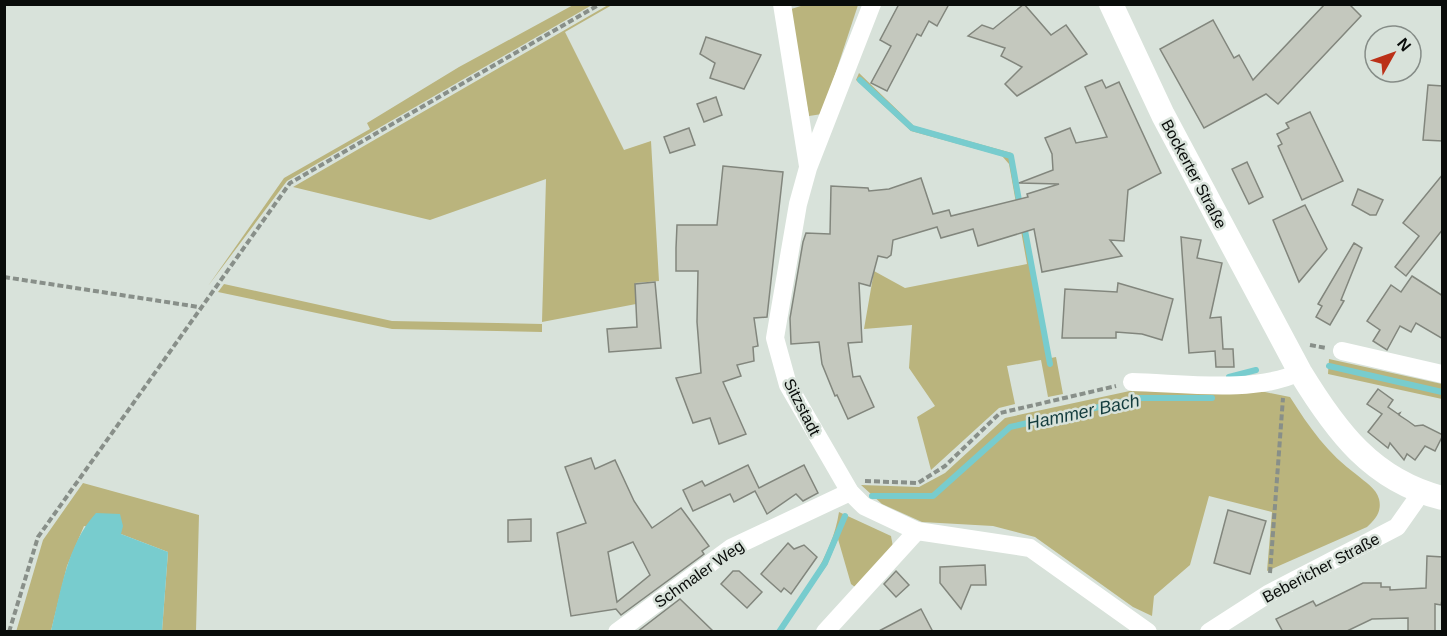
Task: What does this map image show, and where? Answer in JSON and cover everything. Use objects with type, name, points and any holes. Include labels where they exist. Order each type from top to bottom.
[{"type":"street","name":"Sitzstadt","points":[[782,4],[808,168]]},
{"type":"street","name":"Sitzstadt","points":[[872,4],[808,168],[798,204],[775,338],[788,385],[850,492],[864,506],[917,531],[1030,548],[1148,632]]},
{"type":"street","name":"Bockerter Straße","points":[[1111,4],[1163,115],[1283,340]]},
{"type":"street","name":"Bebericher Straße","points":[[1209,632],[1268,594],[1397,527],[1432,495],[1388,475],[1353,448],[1292,376],[1283,340]]},
{"type":"street","points":[[1342,351],[1443,374]]},
{"type":"street","points":[[1132,382],[1248,384],[1292,376]]},
{"type":"street","name":"Schmaler Weg","points":[[617,632],[731,548],[850,492]]},
{"type":"street","points":[[825,632],[917,531]]},
{"type":"path","points":[[9,632],[38,537],[199,307],[290,183],[600,4]]},
{"type":"path","points":[[4,277],[199,307]]},
{"type":"path","points":[[1268,594],[1292,376]]},
{"type":"path","points":[[850,492],[861,481],[918,483],[945,466],[1000,413],[1132,382]]},
{"type":"shaded area","points":[[575,4],[592,5],[287,181],[208,286],[284,178],[370,129],[367,123],[459,67]]},
{"type":"shaded area","points":[[608,5],[612,5],[565,32],[624,150],[651,141],[659,281],[635,283],[636,304],[542,322],[546,179],[430,220],[293,187]]},
{"type":"shaded area","points":[[804,5],[858,5],[822,114],[809,116],[788,10]]},
{"type":"shaded area","points":[[859,73],[914,126],[1012,153],[1051,358],[1056,357],[1063,394],[1048,397],[1041,360],[1007,366],[1015,404],[999,408],[931,470],[917,417],[935,406],[909,368],[912,325],[864,329],[874,271],[905,288],[1027,264],[1009,164],[1002,156],[911,131],[856,80]]},
{"type":"shaded area","points":[[224,284],[392,321],[542,324],[542,332],[392,329],[218,292]]},
{"type":"shaded area","points":[[1329,359],[1442,384],[1442,399],[1328,374]]},
{"type":"shaded area","points":[[1139,389],[1265,392],[1290,397],[1328,449],[1375,492],[1380,503],[1378,515],[1367,527],[1267,571],[1272,512],[1209,496],[1190,565],[1154,596],[1152,616],[1133,607],[1035,537],[993,526],[922,522],[882,504],[861,485],[919,487],[945,473],[1005,418]]},
{"type":"shaded area","points":[[83,483],[199,515],[196,631],[162,631],[168,552],[121,534],[84,526],[67,566],[51,631],[16,632],[43,540]]},
{"type":"shaded area","points":[[839,512],[891,536],[893,547],[855,587],[851,584],[838,539],[827,565],[781,631],[776,632],[823,560],[830,545]]},
{"type":"water","points":[[96,513],[120,514],[123,526],[121,534],[168,552],[162,631],[51,631],[66,569],[78,539]]},
{"type":"building","points":[[899,4],[949,4],[937,26],[929,21],[921,36],[917,34],[887,91],[871,83],[891,46],[880,40]]},
{"type":"building","points":[[1024,4],[1051,35],[1066,25],[1087,54],[1017,96],[1005,84],[1022,67],[1001,56],[1005,48],[968,36],[982,25],[993,29]]},
{"type":"building","points":[[1325,4],[1349,4],[1361,16],[1278,104],[1266,94],[1204,128],[1160,49],[1213,20],[1234,58],[1239,55],[1253,80]]},
{"type":"building","points":[[706,37],[761,55],[744,89],[710,78],[715,63],[700,54]]},
{"type":"building","points":[[1102,80],[1106,88],[1119,82],[1161,173],[1128,190],[1124,241],[1110,240],[1122,256],[1042,272],[1034,229],[978,246],[973,229],[941,238],[937,227],[893,240],[891,255],[887,258],[878,256],[870,286],[859,283],[862,342],[848,343],[853,377],[860,376],[874,407],[848,419],[837,395],[835,396],[822,364],[819,342],[791,344],[790,318],[803,242],[806,233],[830,234],[831,186],[868,188],[869,191],[889,189],[921,178],[933,214],[949,210],[951,216],[1028,197],[1027,194],[1059,184],[1019,183],[1053,170],[1052,154],[1045,138],[1070,128],[1076,143],[1107,137],[1085,87]]},
{"type":"building","points":[[1428,85],[1443,86],[1443,141],[1423,140]]},
{"type":"building","points":[[716,97],[722,115],[704,122],[697,104]]},
{"type":"building","points":[[1310,112],[1343,181],[1302,200],[1278,146],[1282,144],[1277,134],[1289,128],[1286,123]]},
{"type":"building","points":[[689,128],[695,145],[670,153],[664,137]]},
{"type":"building","points":[[1247,162],[1263,197],[1249,204],[1232,169]]},
{"type":"building","points":[[723,166],[783,172],[767,317],[754,318],[758,346],[753,347],[754,361],[737,365],[741,376],[723,382],[746,434],[719,444],[710,418],[693,423],[676,378],[701,373],[697,322],[698,271],[676,271],[676,248],[677,225],[717,225]]},
{"type":"building","points":[[1443,174],[1443,229],[1406,276],[1395,267],[1419,236],[1403,223]]},
{"type":"building","points":[[1358,189],[1383,200],[1376,215],[1370,215],[1352,205]]},
{"type":"building","points":[[1305,205],[1327,249],[1299,282],[1273,220]]},
{"type":"building","points":[[1181,237],[1201,240],[1197,258],[1222,263],[1210,318],[1221,317],[1223,349],[1233,349],[1234,367],[1216,367],[1215,351],[1189,353]]},
{"type":"building","points":[[1354,243],[1362,248],[1341,300],[1344,301],[1330,325],[1316,317],[1322,306],[1318,304]]},
{"type":"building","points":[[1412,276],[1443,296],[1443,339],[1416,323],[1411,332],[1400,326],[1387,350],[1373,341],[1380,330],[1367,321],[1391,285],[1401,292]]},
{"type":"building","points":[[655,282],[661,348],[609,352],[607,329],[637,327],[635,284]]},
{"type":"building","points":[[1118,283],[1173,299],[1162,340],[1142,334],[1116,332],[1116,338],[1062,338],[1065,289],[1117,292]]},
{"type":"building","points":[[1378,389],[1393,400],[1388,407],[1400,413],[1399,415],[1415,426],[1423,425],[1443,435],[1435,451],[1425,446],[1415,460],[1407,454],[1404,460],[1390,443],[1388,448],[1368,432],[1382,414],[1367,404]]},
{"type":"building","points":[[591,458],[595,469],[615,460],[634,501],[652,528],[681,508],[709,546],[702,551],[704,554],[621,615],[616,609],[571,616],[557,533],[586,523],[565,467]],"holes":[[[633,542],[650,575],[617,602],[608,552]]]},
{"type":"building","points":[[748,465],[759,488],[804,465],[818,493],[803,501],[796,494],[767,514],[755,491],[734,502],[730,494],[693,511],[683,490],[702,481],[705,486]]},
{"type":"building","points":[[1228,510],[1266,521],[1250,574],[1214,563]]},
{"type":"building","points":[[531,519],[531,541],[508,542],[508,520]]},
{"type":"building","points":[[788,543],[794,549],[804,545],[817,557],[791,594],[784,588],[781,592],[761,574]]},
{"type":"building","points":[[1427,556],[1443,557],[1443,595],[1441,605],[1435,604],[1435,632],[1408,632],[1408,618],[1372,619],[1345,632],[1283,632],[1276,619],[1313,601],[1316,606],[1363,583],[1381,583],[1381,587],[1390,587],[1390,590],[1426,588]]},
{"type":"building","points":[[985,565],[986,585],[971,585],[961,609],[940,583],[940,567]]},
{"type":"building","points":[[733,571],[739,571],[762,592],[747,608],[721,584]]},
{"type":"building","points":[[896,571],[909,585],[896,597],[884,584]]},
{"type":"building","points":[[680,599],[714,632],[637,632]]},
{"type":"building","points":[[921,609],[933,632],[877,632]]},
{"type":"waterway","points":[[860,80],[912,128],[1011,156],[1020,206]]},
{"type":"waterway","points":[[1024,225],[1050,364]]},
{"type":"waterway","name":"Hammer Bach","points":[[1329,366],[1442,392]]},
{"type":"waterway","name":"Hammer Bach","points":[[1229,377],[1256,370]]},
{"type":"waterway","name":"Hammer Bach","points":[[872,496],[933,496],[1010,427],[1139,398],[1212,398]]},
{"type":"waterway","name":"Hammer Bach","points":[[779,632],[825,563],[845,516]]}]
